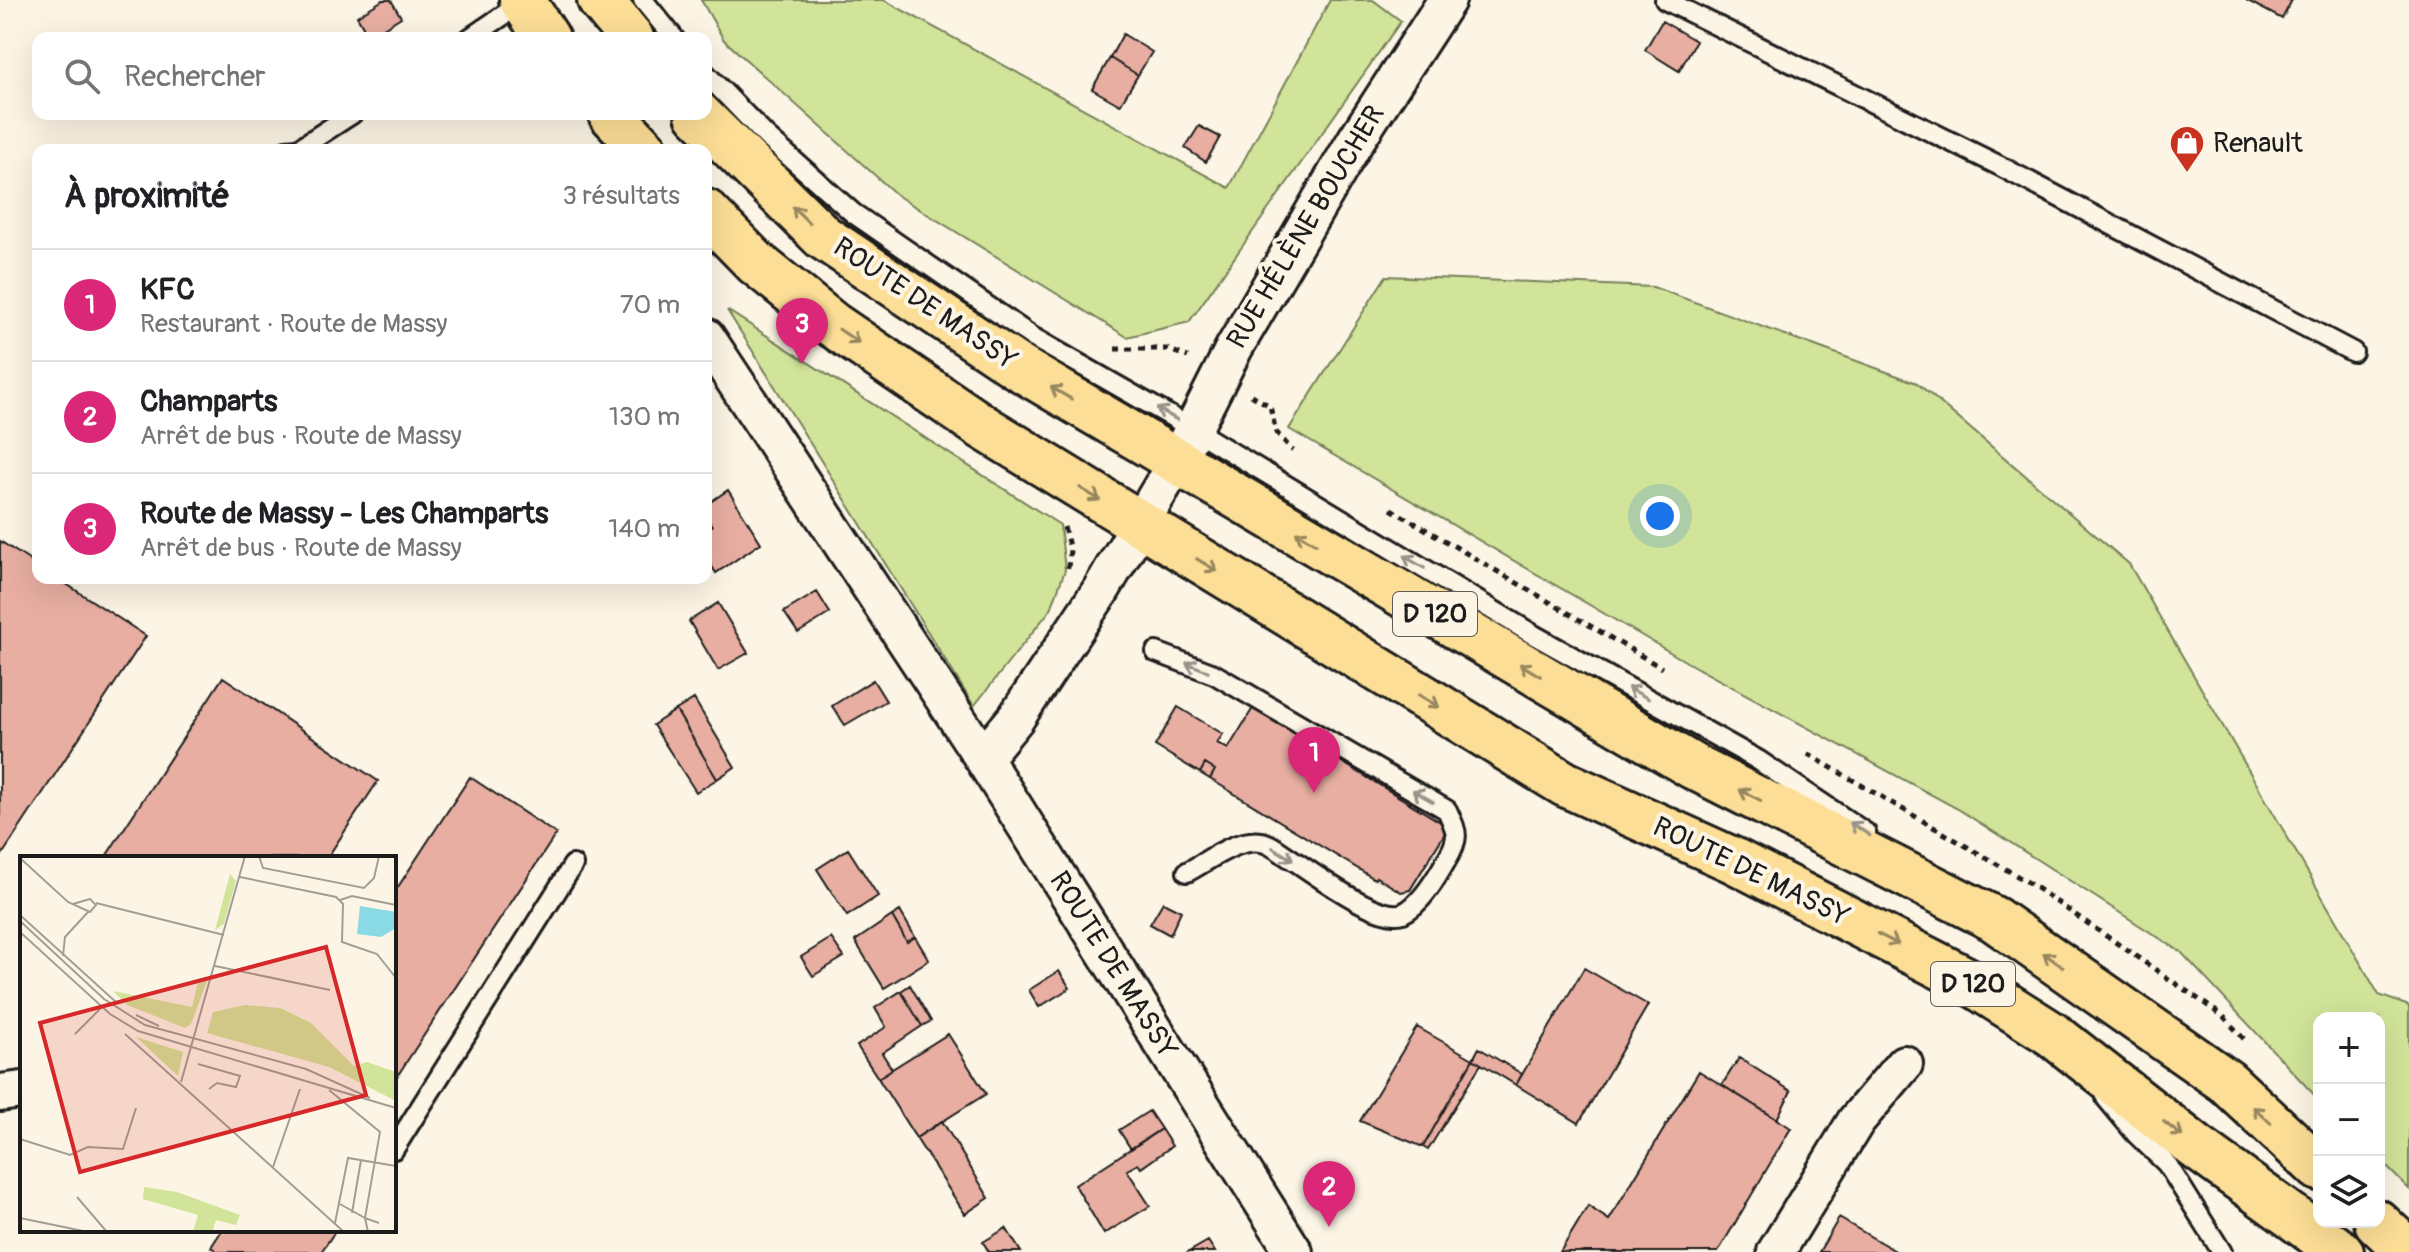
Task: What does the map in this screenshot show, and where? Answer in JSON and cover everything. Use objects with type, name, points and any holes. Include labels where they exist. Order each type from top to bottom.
[{"type":"main road","points":[[600,0],[626,32]]},
{"type":"main road","points":[[522,1],[543,32]]},
{"type":"main road","points":[[617,120],[639,144]]},
{"type":"main road","name":"ROUTE DE MASSY","points":[[704,120],[823,237],[1016,366],[1185,445],[1694,767],[1994,919],[2227,1082],[2313,1162]]},
{"type":"main road","name":"ROUTE DE MASSY","points":[[712,218],[756,263],[833,325],[983,427],[1565,784],[1733,860],[1953,973],[2052,1034],[2196,1147],[2341,1252]]},
{"type":"main road","points":[[2383,1228],[2409,1252]]},
{"type":"street","name":"RUE HÉLÈNE BOUCHER","points":[[1185,445],[1234,348],[1441,2]]},
{"type":"street","name":"ROUTE DE MASSY","points":[[712,346],[983,758],[1294,1252]]},
{"type":"street","points":[[983,758],[1016,718],[1088,611],[1185,445]]},
{"type":"street","points":[[1776,1252],[1856,1121],[1904,1064]]},
{"type":"street","points":[[0,1093],[20,1090]]},
{"type":"lane","points":[[643,0],[669,32]]},
{"type":"lane","points":[[1665,0],[1998,165],[2353,352]]},
{"type":"lane","points":[[478,32],[522,1]]},
{"type":"lane","points":[[712,80],[766,136],[853,213],[1185,445]]},
{"type":"lane","points":[[306,144],[343,120]]},
{"type":"lane","points":[[1156,652],[1214,674],[1447,810],[1458,834],[1443,866],[1421,897],[1403,912],[1387,914],[1362,903],[1263,842],[1241,844],[1187,872]]},
{"type":"lane","points":[[396,1146],[573,865]]},
{"type":"lane","points":[[2052,1034],[2136,1134],[2167,1164],[2222,1252]]},
{"type":"path","points":[[1105,349],[1167,349],[1181,352]]},
{"type":"green space","points":[[701,0],[884,0],[1229,188],[1330,0],[1373,0],[1401,21],[1189,322],[1127,337],[898,196],[724,40]]},
{"type":"green space","points":[[1386,276],[1653,287],[1917,383],[2129,564],[2379,995],[2409,1006],[2409,1189],[2385,1165],[2385,1012],[2313,1012],[2313,1094],[2181,952],[1958,809],[1697,668],[1289,429]]},
{"type":"green space","points":[[727,310],[1060,525],[1065,570],[1051,609],[974,706]]},
{"type":"building","points":[[383,0],[391,0],[401,17],[377,32],[366,32],[357,16]]},
{"type":"building","points":[[2246,0],[2292,0],[2282,19]]},
{"type":"building","points":[[1662,21],[1696,41],[1679,71],[1645,50]]},
{"type":"building","points":[[1123,34],[1152,52],[1138,75],[1110,58]]},
{"type":"building","points":[[1110,58],[1138,75],[1120,105],[1092,89]]},
{"type":"building","points":[[1199,126],[1220,137],[1206,162],[1185,148]]},
{"type":"building","points":[[728,490],[761,543],[716,573],[712,567],[712,501]]},
{"type":"building","points":[[0,541],[32,562],[32,584],[66,584],[146,636],[0,858]]},
{"type":"building","points":[[817,592],[830,613],[798,633],[784,612]]},
{"type":"building","points":[[718,603],[748,653],[718,670],[689,621]]},
{"type":"building","points":[[223,677],[378,781],[328,856],[106,856]]},
{"type":"building","points":[[873,680],[886,701],[845,725],[832,706]]},
{"type":"building","points":[[694,699],[735,767],[717,779],[676,710]]},
{"type":"building","points":[[1178,707],[1223,734],[1217,743],[1228,749],[1253,708],[1442,823],[1445,833],[1410,890],[1401,892],[1375,879],[1210,779],[1215,770],[1205,764],[1200,773],[1155,746]]},
{"type":"building","points":[[676,710],[717,779],[696,792],[653,725]]},
{"type":"building","points":[[1205,764],[1215,770],[1210,779],[1200,773]]},
{"type":"building","points":[[470,777],[556,834],[396,1078],[396,890]]},
{"type":"building","points":[[848,849],[878,896],[847,916],[817,869]]},
{"type":"building","points":[[1163,902],[1181,911],[1170,935],[1150,924]]},
{"type":"building","points":[[900,911],[915,937],[907,942],[892,916]]},
{"type":"building","points":[[892,916],[907,942],[915,937],[929,960],[884,988],[855,941]]},
{"type":"building","points":[[831,938],[844,957],[813,976],[801,957]]},
{"type":"building","points":[[1584,968],[1648,1005],[1579,1123],[1516,1085]]},
{"type":"building","points":[[1059,971],[1070,988],[1039,1007],[1029,990]]},
{"type":"building","points":[[910,985],[931,1021],[922,1026],[901,991]]},
{"type":"building","points":[[901,991],[922,1026],[882,1053],[892,1069],[878,1078],[857,1046],[886,1027],[875,1008]]},
{"type":"building","points":[[1417,1027],[1473,1059],[1423,1147],[1360,1121]]},
{"type":"building","points":[[948,1034],[986,1094],[916,1138],[878,1078]]},
{"type":"building","points":[[1479,1048],[1522,1074],[1516,1085],[1473,1059]]},
{"type":"building","points":[[1739,1058],[1791,1091],[1777,1119],[1722,1085]]},
{"type":"building","points":[[1473,1059],[1481,1064],[1428,1150],[1423,1147]]},
{"type":"building","points":[[1699,1071],[1791,1128],[1718,1252],[1560,1252],[1588,1206],[1609,1220]]},
{"type":"building","points":[[1149,1111],[1161,1129],[1131,1149],[1119,1130]]},
{"type":"building","points":[[942,1121],[989,1198],[965,1214],[916,1138]]},
{"type":"building","points":[[1161,1129],[1172,1146],[1141,1168],[1138,1164],[1127,1170],[1150,1206],[1104,1234],[1075,1185]]},
{"type":"building","points":[[1839,1218],[1897,1252],[1819,1252]]},
{"type":"building","points":[[1006,1228],[1021,1252],[989,1252],[983,1242]]},
{"type":"building","points":[[221,1232],[335,1232],[321,1252],[218,1252],[211,1247]]},
{"type":"building","points":[[1208,1241],[1215,1252],[1189,1252]]},
{"type":"place","name":"Renault","points":[[2187,174]]},
{"type":"place","name":"Route de Massy - Les Champarts","points":[[802,364]]},
{"type":"place","name":"KFC","points":[[1314,793]]},
{"type":"place","name":"Champarts","points":[[1329,1227]]}]
